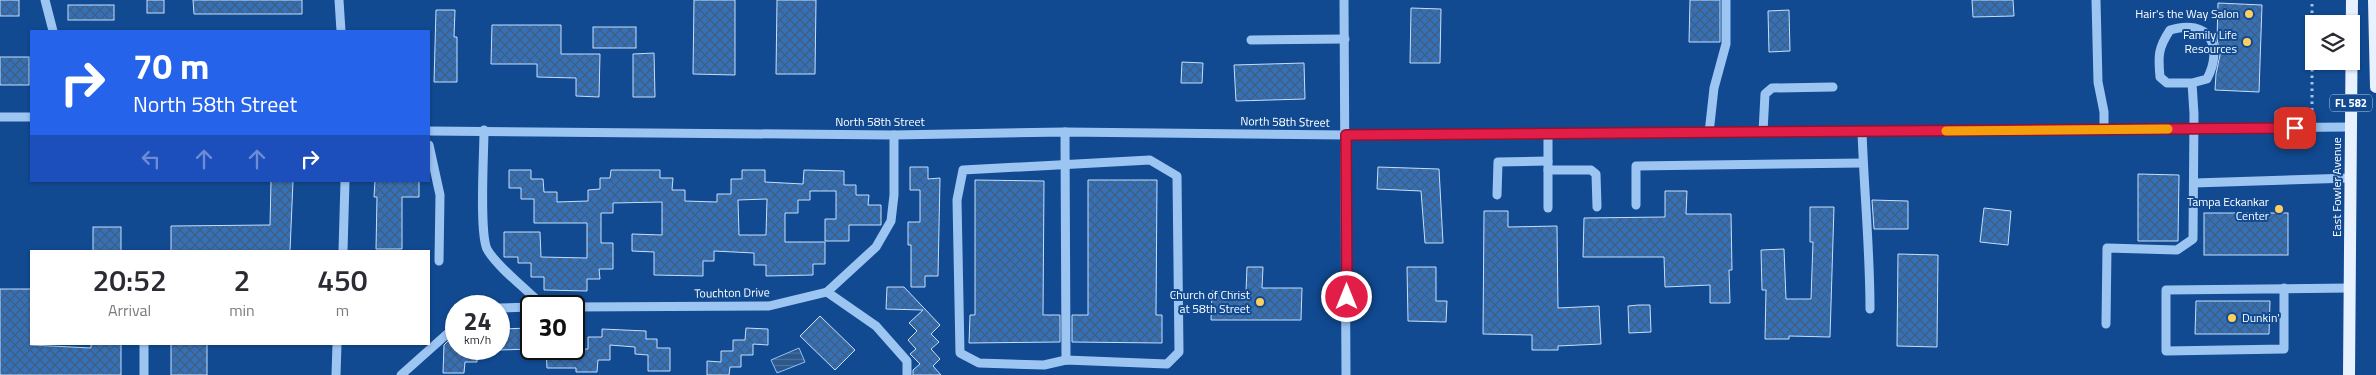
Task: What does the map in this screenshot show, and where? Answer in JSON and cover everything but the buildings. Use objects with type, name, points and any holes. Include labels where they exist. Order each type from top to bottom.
[{"type":"main road","name":"East Fowler Avenue","points":[[2349,375],[2352,0]]},
{"type":"main road","points":[[2374,0],[2376,87]]},
{"type":"street","points":[[45,0],[53,30]]},
{"type":"street","points":[[339,0],[341,30]]},
{"type":"street","points":[[1344,0],[1346,375]]},
{"type":"street","points":[[1709,133],[1714,88],[1726,44],[1726,0]]},
{"type":"street","points":[[2096,0],[2098,82],[2104,112],[2104,130]]},
{"type":"street","points":[[2189,27],[2198,29],[2210,35],[2214,43],[2213,62],[2207,79],[2192,83],[2167,82],[2160,77],[2158,56],[2163,41],[2170,30],[2189,27]]},
{"type":"street","points":[[1251,40],[1344,39]]},
{"type":"street","points":[[2106,324],[2107,248],[2177,250],[2188,244],[2193,238],[2194,129],[2192,83]]},
{"type":"street","points":[[1763,132],[1765,94],[1772,88],[1833,87]]},
{"type":"street","points":[[2279,114],[2279,128]]},
{"type":"street","points":[[0,117],[30,117]]},
{"type":"street","name":"North 58th Street","points":[[430,131],[894,135],[1065,132],[1346,135],[2351,127]]},
{"type":"street","points":[[484,130],[484,222],[487,248],[504,269],[532,295]]},
{"type":"street","points":[[1065,132],[1066,360]]},
{"type":"street","points":[[1862,132],[1865,215],[1870,250],[1870,309]]},
{"type":"street","points":[[1548,134],[1548,208]]},
{"type":"street","name":"Touchton Drive","points":[[585,307],[769,306],[827,292],[876,247],[891,221],[894,195],[894,135]]},
{"type":"street","points":[[430,150],[440,195],[439,261]]},
{"type":"street","points":[[1150,160],[1177,176],[1179,352],[1167,364],[1066,360],[1044,365],[979,363],[960,353],[957,200],[963,170],[1150,160]]},
{"type":"street","points":[[1497,195],[1498,162],[1591,170],[1596,174],[1597,207]]},
{"type":"street","points":[[1636,206],[1636,166],[1863,163]]},
{"type":"street","points":[[2194,183],[2351,178]]},
{"type":"street","points":[[344,250],[345,182]]},
{"type":"street","points":[[2284,288],[2284,349],[2166,351],[2166,290],[2284,288],[2350,288]]},
{"type":"street","points":[[827,292],[876,326],[906,361],[907,375]]},
{"type":"street","points":[[401,375],[445,335]]},
{"type":"street","points":[[144,345],[144,375]]},
{"type":"street","points":[[336,375],[337,345]]},
{"type":"path","points":[[2311,128],[2312,0]]},
{"type":"water","points":[[799,348],[805,362],[777,373],[771,360]]},
{"type":"slow traffic","points":[[1946,131],[2168,129]]},
{"type":"place","name":"Hair's the Way Salon","points":[[2249,14]]},
{"type":"place","name":"Family Life Resources","points":[[2247,42]]},
{"type":"place","name":"Tampa Eckankar Center","points":[[2279,209]]},
{"type":"place","name":"Church of Christ at 58th Street","points":[[1260,302]]},
{"type":"place","name":"Dunkin'","points":[[2232,318]]},
{"type":"route","points":[[1347,297],[1346,135],[2295,128]]}]
